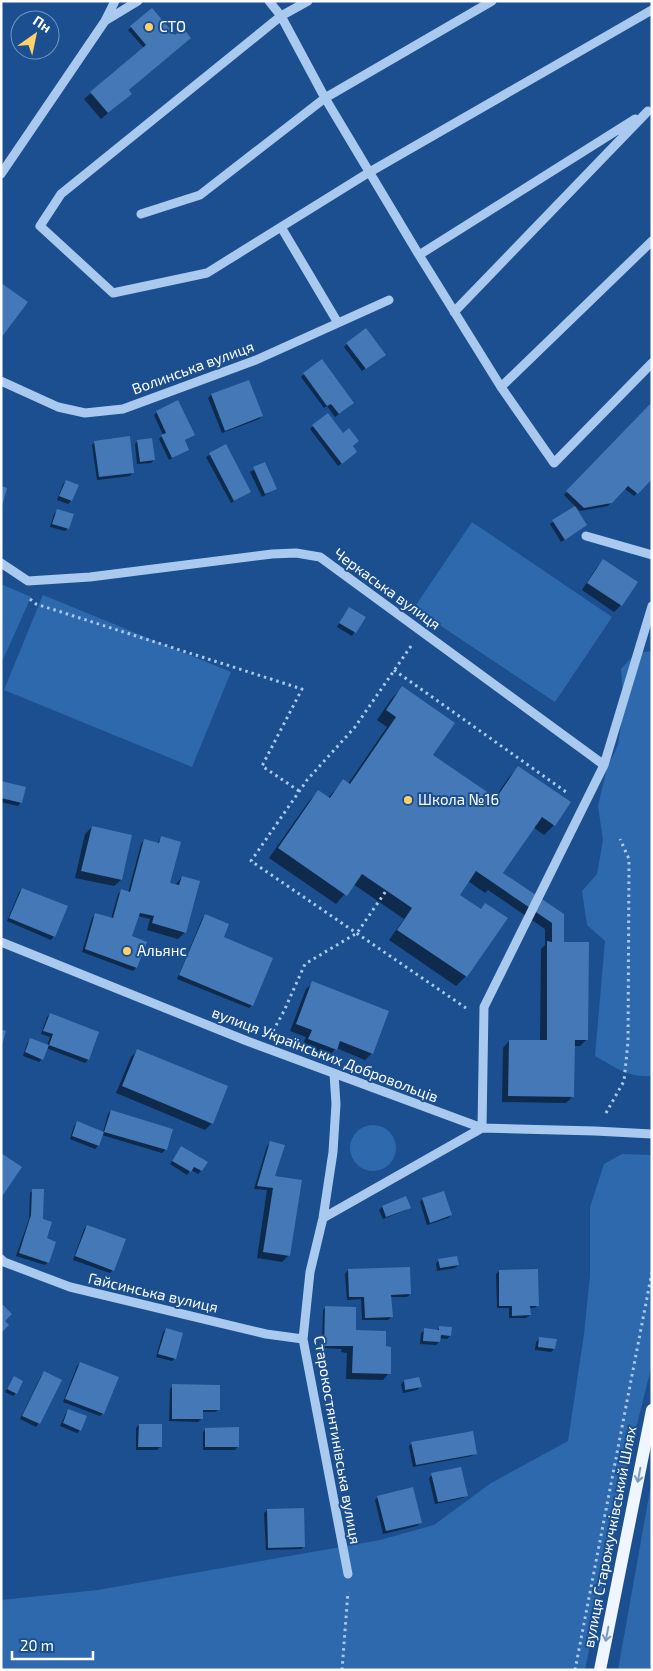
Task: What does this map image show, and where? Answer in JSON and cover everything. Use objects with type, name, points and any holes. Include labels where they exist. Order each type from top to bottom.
[{"type":"main road","name":"вулиця Старожучківський Шлях","points":[[600,1670],[652,1410]]},
{"type":"street","points":[[1,174],[105,21],[114,1]]},
{"type":"street","points":[[105,21],[138,1]]},
{"type":"street","points":[[269,1],[281,16],[324,98],[368,173],[502,387],[554,463],[652,363]]},
{"type":"street","points":[[308,1],[281,16],[61,194],[40,226],[113,293],[207,273],[368,173],[652,10]]},
{"type":"street","points":[[141,214],[200,195],[324,98],[492,1]]},
{"type":"street","points":[[419,255],[650,110]]},
{"type":"street","points":[[454,312],[650,110]]},
{"type":"street","points":[[281,227],[338,323]]},
{"type":"street","points":[[502,387],[652,241]]},
{"type":"street","name":"Волинська вулиця","points":[[1,381],[58,407],[85,413],[123,409],[256,360],[389,300]]},
{"type":"street","points":[[586,536],[652,555]]},
{"type":"street","name":"Черкаська вулиця","points":[[1,563],[28,581],[90,577],[296,552],[320,557],[604,765]]},
{"type":"street","points":[[323,1218],[482,1128],[484,1007],[604,765],[652,606]]},
{"type":"street","name":"вулиця Українських Добровольців","points":[[1,942],[247,1041],[482,1128],[652,1134]]},
{"type":"street","name":"Старокостянтинівська вулиця","points":[[334,1074],[336,1104],[333,1152],[323,1218],[310,1272],[304,1339],[348,1574]]},
{"type":"street","name":"Гайсинська вулиця","points":[[1,1259],[4,1262],[70,1287],[266,1334],[304,1339]]},
{"type":"path","points":[[29,598],[36,604],[302,689],[262,766],[299,791]]},
{"type":"path","points":[[421,631],[355,727],[307,780],[251,861],[484,1021]]},
{"type":"path","points":[[394,670],[584,804]]},
{"type":"path","points":[[595,1131],[624,1081],[628,1042],[629,859],[620,839]]},
{"type":"path","points":[[284,1011],[305,964],[357,933],[386,890]]},
{"type":"path","points":[[575,1670],[652,1272]]},
{"type":"path","points":[[342,1670],[348,1604],[348,1574]]},
{"type":"shaded area","points":[[472,522],[612,617],[555,702],[414,608]]},
{"type":"shaded area","points":[[1,584],[31,597],[1,664]]},
{"type":"shaded area","points":[[43,595],[231,672],[192,767],[4,690]]},
{"type":"shaded area","points":[[652,651],[652,1076],[643,1076],[622,1071],[595,1056],[605,941],[587,925],[582,891],[597,874],[603,840],[598,806],[607,768],[618,745],[624,706],[621,669],[636,653]]},
{"type":"shaded area","points":[[369,1125],[377,1125],[386,1129],[392,1135],[396,1148],[392,1161],[386,1167],[377,1171],[369,1171],[360,1167],[354,1161],[350,1152],[350,1144],[354,1135],[360,1129]]},
{"type":"shaded area","points":[[622,1154],[652,1155],[652,1364],[628,1461],[585,1670],[1,1670],[1,1600],[98,1590],[380,1540],[434,1525],[491,1483],[568,1441],[584,1334],[590,1276],[590,1207],[604,1164]]},
{"type":"shaded area","points":[[652,1479],[652,1657],[650,1670],[618,1670]]},
{"type":"building","points":[[152,8],[175,35],[183,28],[191,38],[129,90],[132,94],[108,113],[90,92],[146,45],[130,26]]},
{"type":"building","points":[[1,283],[28,302],[1,338]]},
{"type":"building","points":[[366,328],[386,355],[366,369],[346,343]]},
{"type":"building","points":[[322,359],[354,403],[339,414],[331,404],[327,406],[303,373]]},
{"type":"building","points":[[249,380],[263,416],[225,431],[211,394]]},
{"type":"building","points":[[178,400],[195,435],[185,440],[189,450],[172,458],[161,435],[166,433],[156,411]]},
{"type":"building","points":[[652,402],[652,479],[638,494],[628,486],[612,503],[584,508],[566,491]]},
{"type":"building","points":[[328,413],[343,433],[349,428],[359,441],[353,446],[357,452],[342,464],[312,425]]},
{"type":"building","points":[[130,436],[134,473],[99,477],[94,441]]},
{"type":"building","points":[[152,438],[155,460],[140,462],[137,440]]},
{"type":"building","points":[[226,444],[251,492],[234,501],[209,453]]},
{"type":"building","points":[[265,462],[277,489],[265,494],[253,467]]},
{"type":"building","points":[[66,480],[79,485],[72,501],[59,496]]},
{"type":"building","points":[[1,486],[7,488],[2,506],[1,506]]},
{"type":"building","points":[[575,506],[587,525],[565,540],[552,520]]},
{"type":"building","points":[[57,509],[74,514],[69,529],[52,524]]},
{"type":"building","points":[[603,559],[638,582],[622,606],[587,583]]},
{"type":"building","points":[[349,607],[366,617],[356,633],[339,623]]},
{"type":"building","points":[[402,686],[455,723],[433,755],[496,798],[518,766],[571,802],[555,826],[542,817],[503,873],[564,914],[564,942],[589,942],[588,1040],[575,1040],[574,1097],[508,1096],[509,1040],[547,1040],[547,941],[552,942],[552,923],[476,871],[460,895],[481,909],[485,903],[508,918],[467,977],[397,930],[412,908],[362,874],[347,896],[278,848],[318,790],[330,798],[343,779],[350,784],[396,717],[386,710]]},
{"type":"building","points":[[1,781],[26,787],[22,803],[1,798]]},
{"type":"building","points":[[92,826],[132,835],[122,880],[81,871]]},
{"type":"building","points":[[161,836],[181,842],[170,883],[179,885],[182,876],[200,881],[186,933],[152,923],[154,916],[140,913],[132,936],[147,942],[137,968],[85,949],[95,913],[113,918],[121,889],[130,892],[144,839],[159,843]]},
{"type":"building","points":[[22,888],[68,906],[55,937],[9,918]]},
{"type":"building","points":[[205,914],[229,924],[224,937],[273,958],[253,1006],[179,975]]},
{"type":"building","points":[[312,981],[389,1011],[373,1054],[340,1041],[337,1050],[308,1039],[312,1030],[296,1024]]},
{"type":"building","points":[[50,1013],[99,1032],[89,1060],[49,1045],[53,1034],[43,1031]]},
{"type":"building","points":[[1,1029],[6,1031],[2,1045],[1,1045]]},
{"type":"building","points":[[30,1038],[49,1045],[43,1060],[25,1052]]},
{"type":"building","points":[[137,1049],[228,1086],[213,1124],[122,1086]]},
{"type":"building","points":[[111,1110],[173,1129],[167,1150],[104,1132]]},
{"type":"building","points":[[77,1121],[104,1132],[99,1146],[72,1136]]},
{"type":"building","points":[[270,1141],[285,1145],[275,1176],[302,1180],[290,1256],[263,1252],[273,1188],[257,1186]]},
{"type":"building","points":[[181,1146],[208,1162],[202,1171],[194,1167],[191,1172],[172,1161]]},
{"type":"building","points":[[1,1153],[22,1167],[1,1198]]},
{"type":"building","points":[[32,1189],[44,1189],[43,1219],[52,1222],[47,1238],[56,1242],[49,1263],[19,1253],[31,1215]]},
{"type":"building","points":[[444,1191],[452,1215],[430,1223],[422,1198]]},
{"type":"building","points":[[406,1196],[411,1208],[386,1217],[382,1206]]},
{"type":"building","points":[[87,1225],[126,1239],[114,1271],[75,1256]]},
{"type":"building","points":[[457,1256],[459,1265],[440,1268],[438,1259]]},
{"type":"building","points":[[410,1267],[411,1294],[391,1295],[393,1317],[365,1318],[364,1297],[349,1297],[348,1269]]},
{"type":"building","points":[[538,1269],[539,1306],[530,1306],[531,1315],[512,1316],[512,1306],[499,1306],[499,1270]]},
{"type":"building","points":[[1,1303],[12,1314],[5,1321],[9,1325],[1,1333]]},
{"type":"building","points":[[325,1306],[356,1307],[356,1330],[386,1331],[386,1346],[391,1347],[391,1374],[352,1373],[353,1346],[324,1346]]},
{"type":"building","points":[[439,1326],[452,1327],[451,1336],[441,1335],[440,1342],[423,1341],[424,1328],[439,1330]]},
{"type":"building","points":[[166,1328],[183,1333],[176,1359],[158,1354]]},
{"type":"building","points":[[539,1337],[557,1339],[555,1349],[538,1347]]},
{"type":"building","points":[[80,1362],[119,1377],[104,1414],[65,1399]]},
{"type":"building","points":[[44,1371],[62,1380],[40,1424],[22,1416]]},
{"type":"building","points":[[14,1376],[23,1381],[17,1394],[7,1389]]},
{"type":"building","points":[[419,1377],[422,1387],[405,1390],[404,1380]]},
{"type":"building","points":[[172,1384],[220,1385],[220,1410],[203,1410],[203,1419],[172,1419]]},
{"type":"building","points":[[68,1409],[87,1416],[81,1431],[63,1423]]},
{"type":"building","points":[[139,1424],[162,1424],[162,1447],[138,1447]]},
{"type":"building","points":[[239,1427],[239,1447],[205,1447],[205,1428]]},
{"type":"building","points":[[473,1431],[477,1454],[416,1465],[411,1442]]},
{"type":"building","points":[[461,1467],[468,1496],[438,1502],[431,1473]]},
{"type":"building","points":[[413,1487],[422,1523],[386,1531],[377,1496]]},
{"type":"building","points":[[304,1508],[305,1547],[268,1548],[267,1509]]},
{"type":"place","name":"СТО","points":[[149,27]]},
{"type":"place","name":"Школа №16","points":[[408,800]]},
{"type":"place","name":"Альянс","points":[[127,951]]}]
